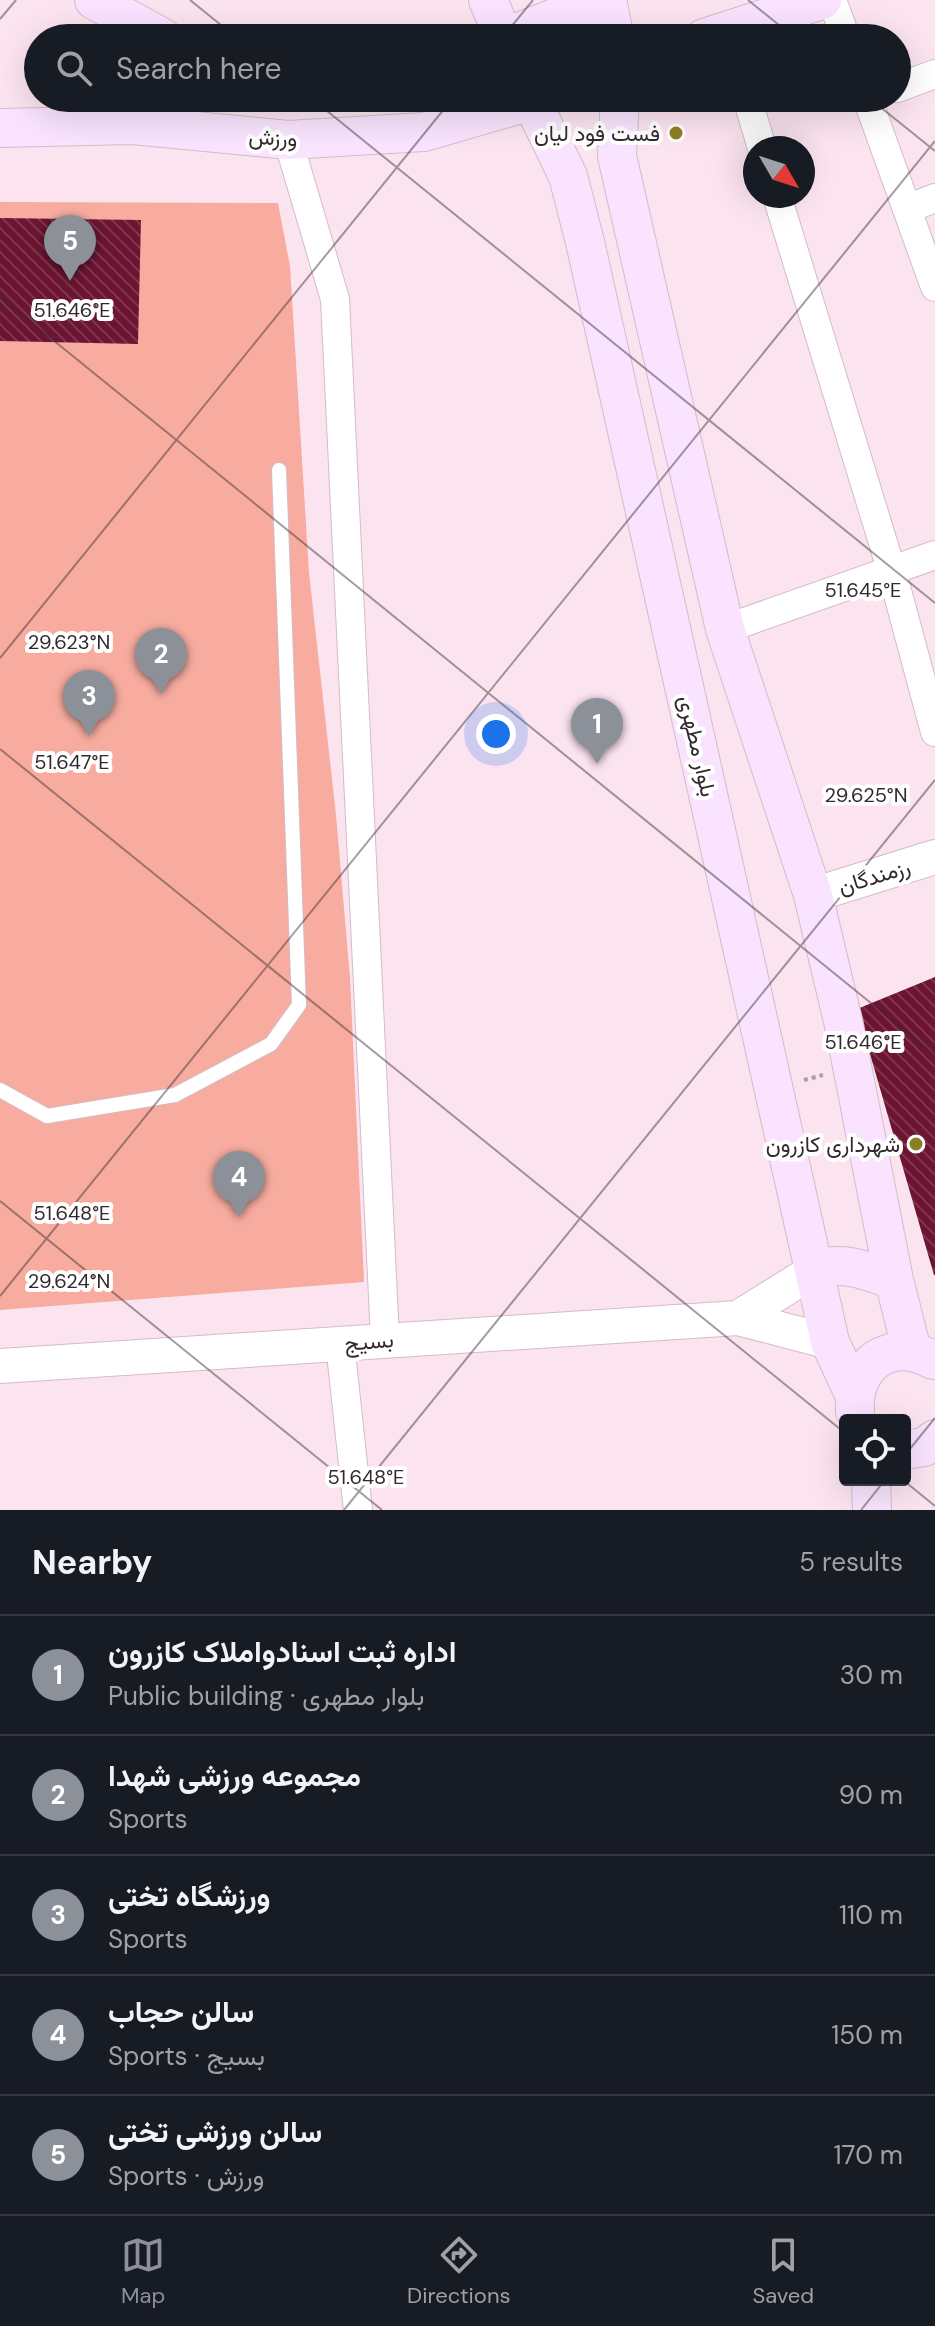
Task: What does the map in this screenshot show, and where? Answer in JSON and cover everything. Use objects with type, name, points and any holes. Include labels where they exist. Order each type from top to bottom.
[{"type":"main road","points":[[94,0],[136,24]]},
{"type":"main road","points":[[488,0],[497,24]]},
{"type":"main road","points":[[540,24],[604,0],[611,24]]},
{"type":"main road","points":[[752,24],[822,0]]},
{"type":"main road","name":"ورزش","points":[[0,128],[133,112]]},
{"type":"main road","name":"ورزش","points":[[144,112],[210,131],[288,140],[424,132],[491,112]]},
{"type":"main road","points":[[186,112],[210,131]]},
{"type":"main road","name":"بلوار مطهری","points":[[540,112],[568,176],[582,229],[830,1342],[857,1407]]},
{"type":"main road","points":[[619,112],[617,156],[725,629],[813,895],[852,1067],[894,1280],[927,1355]]},
{"type":"main road","points":[[815,1270],[845,1266],[894,1280]]},
{"type":"main road","points":[[857,1407],[865,1370],[874,1360],[899,1351],[927,1355]]},
{"type":"main road","points":[[911,1449],[924,1447],[935,1439]]},
{"type":"main road","points":[[871,1486],[872,1510]]},
{"type":"street","points":[[832,0],[841,24]]},
{"type":"street","points":[[911,83],[935,74]]},
{"type":"street","points":[[751,112],[758,136]]},
{"type":"street","points":[[873,112],[935,287]]},
{"type":"street","points":[[288,140],[335,299],[385,1339]]},
{"type":"street","points":[[907,209],[935,198]]},
{"type":"street","points":[[781,208],[892,572],[935,732]]},
{"type":"street","points":[[725,629],[935,555]]},
{"type":"street","name":"رزمندگان","points":[[813,895],[935,857]]},
{"type":"street","name":"بسیج","points":[[738,1318],[815,1270]]},
{"type":"street","name":"بسیج","points":[[0,1366],[738,1318],[830,1342]]},
{"type":"street","points":[[340,1344],[358,1510]]},
{"type":"lane","points":[[0,1090],[47,1116],[175,1095],[271,1044],[299,1005],[279,470]]},
{"type":"path","points":[[774,1088],[852,1067]]},
{"type":"shaded area","points":[[0,202],[278,203],[290,266],[309,573],[336,815],[350,978],[364,1282],[0,1310]]},
{"type":"building","points":[[0,218],[141,220],[138,344],[0,341]]},
{"type":"building","name":"شهرداری کازرون","points":[[935,977],[935,1275],[934,1275],[857,1009]]},
{"type":"place","name":"فست فود لیان","points":[[676,133]]},
{"type":"place","name":"سالن ورزشی تختی","points":[[70,281]]},
{"type":"place","name":"مجموعه ورزشی شهدا","points":[[161,694]]},
{"type":"place","name":"ورزشگاه تختی","points":[[89,736]]},
{"type":"place","name":"اداره ثبت اسنادواملاک کازرون","points":[[597,764]]},
{"type":"place","name":"شهرداری کازرون","points":[[916,1144]]},
{"type":"place","name":"سالن حجاب","points":[[239,1217]]}]
